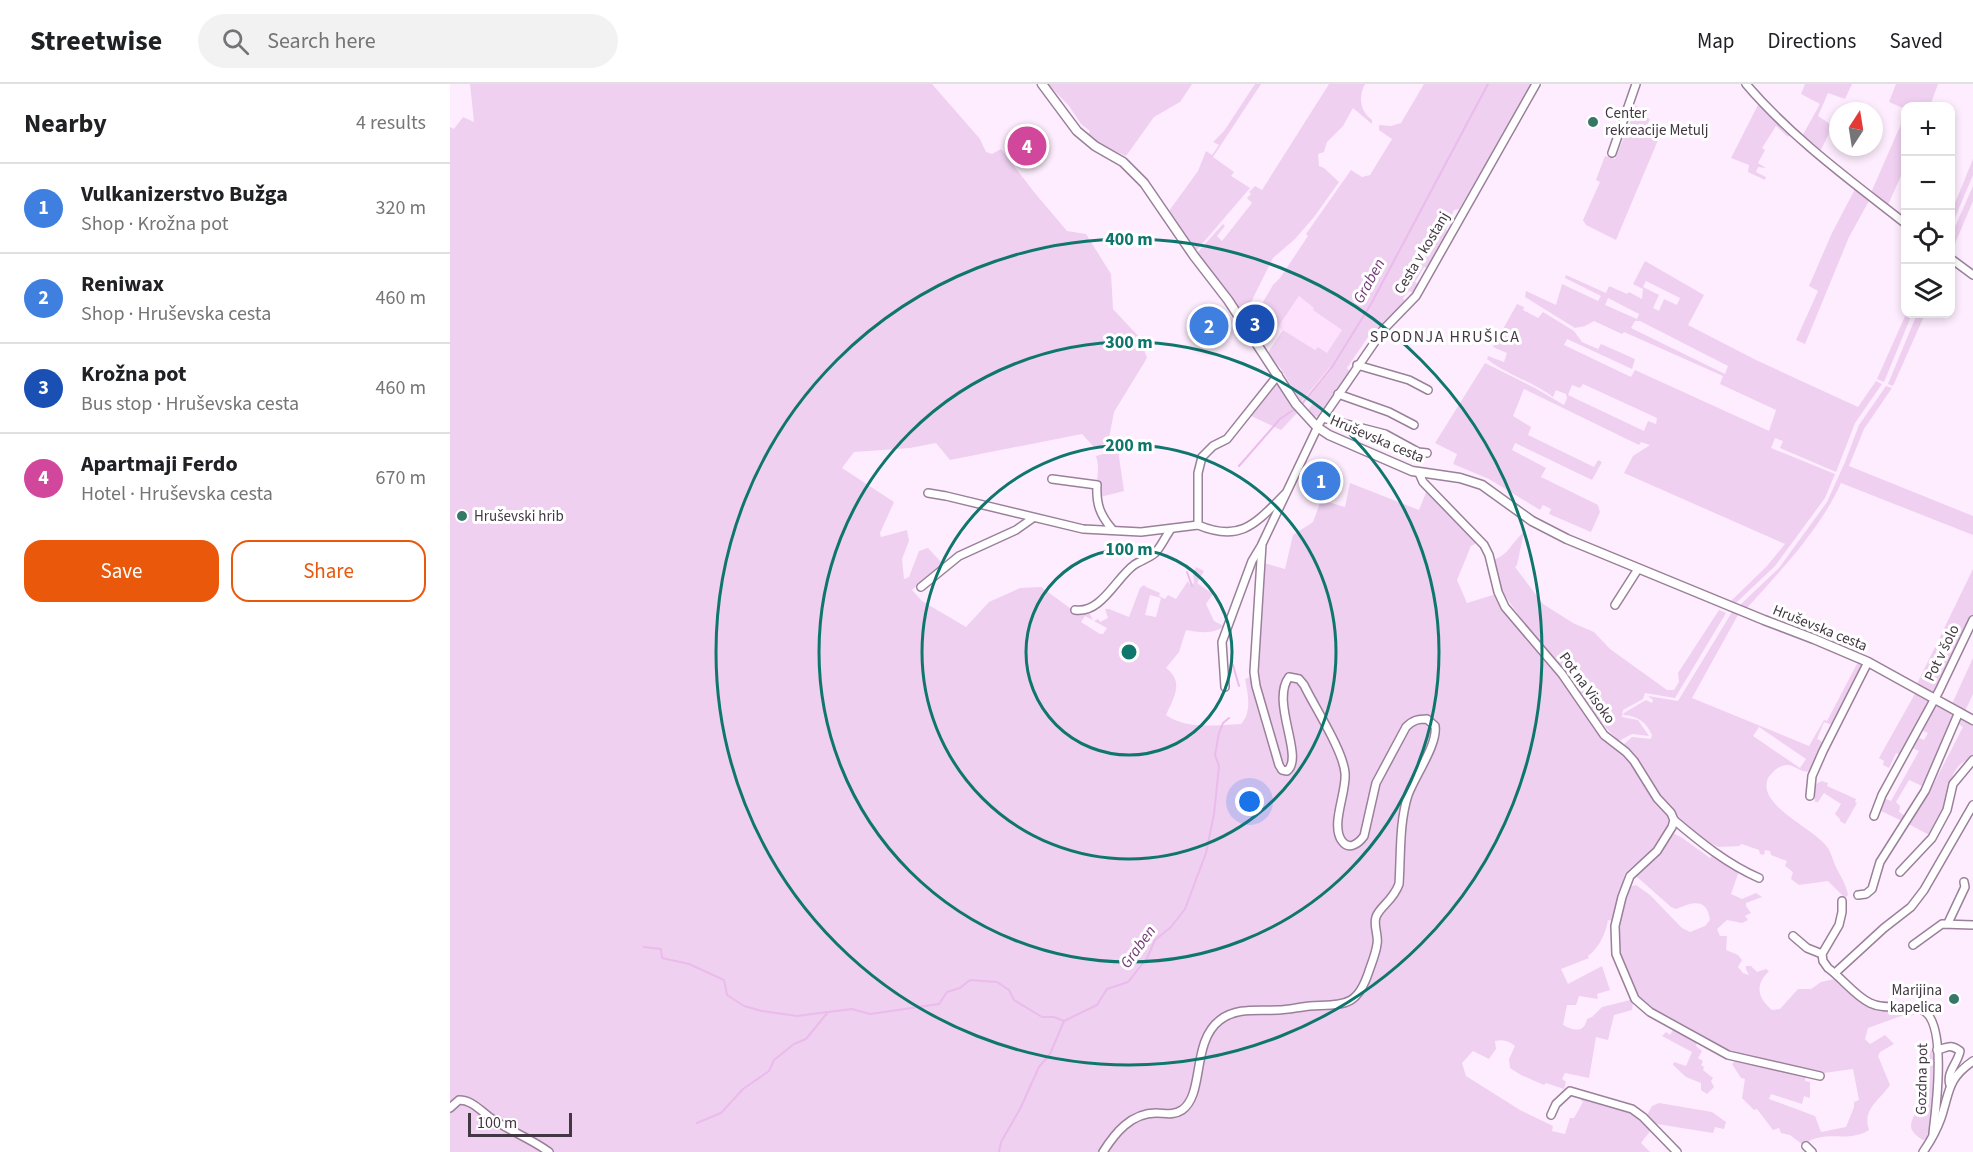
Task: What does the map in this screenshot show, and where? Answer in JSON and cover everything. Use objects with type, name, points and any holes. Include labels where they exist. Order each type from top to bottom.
[{"type":"street","name":"Hruševska cesta","points":[[1042,84],[1077,131],[1095,146],[1123,162],[1144,183],[1228,300],[1298,406],[1317,427],[1337,439],[1419,473],[1460,478],[1482,485],[1539,525],[1638,569],[1868,662],[1973,720]]},
{"type":"street","name":"Cesta v kostanj","points":[[1225,687],[1222,642],[1252,561],[1289,490],[1317,427],[1357,365],[1383,330],[1416,296],[1536,84]]},
{"type":"street","points":[[1612,153],[1636,84]]},
{"type":"street","points":[[1746,84],[1815,152],[1901,221]]},
{"type":"street","points":[[1955,262],[1973,275]]},
{"type":"street","points":[[1357,365],[1409,380],[1428,390]]},
{"type":"street","points":[[1198,525],[1198,473],[1202,457],[1213,446],[1227,439],[1278,375]]},
{"type":"street","points":[[1338,394],[1389,412],[1414,425]]},
{"type":"street","points":[[1323,418],[1385,434],[1418,452],[1427,453]]},
{"type":"street","name":"Pot na Visoko","points":[[1419,473],[1424,482],[1484,545],[1498,592],[1505,607],[1562,674],[1604,735],[1634,761],[1674,820]]},
{"type":"street","points":[[1052,479],[1097,486],[1096,500],[1099,512],[1112,530]]},
{"type":"street","points":[[928,493],[1083,530],[1141,532],[1198,525],[1227,534],[1240,531],[1261,518],[1289,490]]},
{"type":"street","points":[[921,587],[959,556],[1016,530],[1033,518]]},
{"type":"street","points":[[1075,610],[1082,611],[1094,605],[1111,592],[1132,566],[1154,554],[1171,529]]},
{"type":"street","points":[[1103,1152],[1120,1129],[1132,1119],[1155,1113],[1180,1112],[1187,1106],[1192,1095],[1205,1040],[1221,1020],[1234,1013],[1250,1010],[1279,1010],[1339,1004],[1354,998],[1362,989],[1374,956],[1378,941],[1376,916],[1395,895],[1399,884],[1405,805],[1420,767],[1434,741],[1435,726],[1427,719],[1419,719],[1412,721],[1406,727],[1376,783],[1364,836],[1359,843],[1353,846],[1346,845],[1342,841],[1338,824],[1345,772],[1335,745],[1304,685],[1299,679],[1288,677],[1284,687],[1285,722],[1294,763],[1290,769],[1284,771],[1279,765],[1256,686],[1254,672],[1262,544]]},
{"type":"street","points":[[1615,605],[1638,569]]},
{"type":"street","name":"Pot v šolo","points":[[1874,816],[1973,620]]},
{"type":"street","points":[[1810,796],[1812,776],[1868,662]]},
{"type":"street","points":[[1858,895],[1866,894],[1872,889],[1880,862],[1925,791],[1959,712]]},
{"type":"street","points":[[1900,872],[1932,837],[1947,810],[1953,784],[1973,760]]},
{"type":"street","points":[[1835,973],[1884,928],[1911,907],[1924,890],[1973,805]]},
{"type":"street","points":[[1759,878],[1739,869],[1674,820],[1657,851],[1630,876],[1615,926],[1616,954],[1635,999],[1650,1012],[1728,1055],[1820,1076]]},
{"type":"street","points":[[1948,923],[1965,887],[1964,882]]},
{"type":"street","points":[[1822,954],[1839,925],[1842,901]]},
{"type":"street","points":[[1913,945],[1937,927],[1948,923],[1973,925]]},
{"type":"street","name":"Gozdna pot","points":[[1793,936],[1807,948],[1822,954],[1828,968],[1869,1003],[1891,1008],[1919,1008],[1927,1012],[1932,1019],[1935,1028],[1938,1084],[1933,1133]]},
{"type":"street","points":[[1923,1152],[1941,1120],[1950,1084],[1949,1073],[1958,1060],[1960,1051],[1954,1046],[1937,1050]]},
{"type":"street","points":[[1950,1084],[1973,1061]]},
{"type":"street","points":[[1551,1115],[1556,1104],[1570,1091],[1620,1105],[1643,1117],[1677,1152]]},
{"type":"street","points":[[450,1108],[459,1100],[467,1101],[501,1126],[531,1140],[549,1152]]},
{"type":"shaded area","points":[[470,84],[932,84],[980,139],[986,152],[992,154],[1001,149],[1067,231],[1086,234],[1111,274],[1113,309],[1140,338],[1147,358],[1114,412],[1108,443],[1094,447],[1082,434],[950,460],[936,443],[910,448],[854,452],[842,468],[894,502],[880,533],[881,537],[907,530],[909,541],[902,559],[904,579],[909,577],[919,551],[928,548],[941,562],[940,567],[912,590],[922,601],[966,627],[989,602],[1020,588],[1041,587],[1074,611],[1087,609],[1093,620],[1085,616],[1081,622],[1103,634],[1107,628],[1094,621],[1098,619],[1100,622],[1108,618],[1105,609],[1129,617],[1140,588],[1144,585],[1160,593],[1159,596],[1165,599],[1168,595],[1176,599],[1188,581],[1190,585],[1194,583],[1193,574],[1196,567],[1204,571],[1197,583],[1213,594],[1206,604],[1214,621],[1224,626],[1211,632],[1186,630],[1179,652],[1166,668],[1172,673],[1176,685],[1174,697],[1166,715],[1174,720],[1193,725],[1241,724],[1247,714],[1248,703],[1245,679],[1250,677],[1256,698],[1255,680],[1264,563],[1285,569],[1293,535],[1313,522],[1321,500],[1345,507],[1350,483],[1419,510],[1427,490],[1475,538],[1475,544],[1471,546],[1457,580],[1467,603],[1496,594],[1504,611],[1528,637],[1623,754],[1672,820],[1661,841],[1625,873],[1613,921],[1608,920],[1601,940],[1588,956],[1589,958],[1561,969],[1568,984],[1602,966],[1610,990],[1597,994],[1598,999],[1579,996],[1576,1005],[1567,1005],[1563,1025],[1567,1027],[1581,1029],[1587,1019],[1602,1007],[1630,1000],[1633,1003],[1632,1010],[1614,1015],[1608,1040],[1596,1037],[1589,1078],[1565,1073],[1562,1079],[1566,1082],[1564,1089],[1546,1083],[1544,1085],[1510,1068],[1509,1059],[1515,1046],[1501,1040],[1495,1041],[1496,1049],[1489,1059],[1473,1051],[1462,1063],[1466,1076],[1520,1110],[1553,1126],[1552,1131],[1565,1134],[1570,1118],[1574,1118],[1583,1102],[1582,1097],[1634,1113],[1651,1130],[1641,1143],[1650,1152],[450,1152],[450,127],[454,129],[463,117],[474,122]],"holes":[[[1150,595],[1161,598],[1156,617],[1145,615]]]},
{"type":"shaded area","points":[[1048,84],[1192,84],[1180,102],[1154,117],[1126,156],[1099,144],[1088,135],[1090,131],[1081,124],[1069,106]]},
{"type":"shaded area","points":[[1255,84],[1261,84],[1213,157],[1234,172],[1231,176],[1250,188],[1196,251],[1169,211],[1198,171],[1206,151],[1212,155],[1219,145],[1213,142],[1224,131]]},
{"type":"shaded area","points":[[1329,84],[1365,84],[1361,94],[1361,104],[1372,120],[1372,124],[1353,108],[1343,126],[1327,142],[1324,152],[1318,154],[1319,166],[1339,182],[1295,239],[1273,258],[1249,306],[1246,311],[1242,311],[1197,253],[1223,224],[1225,226],[1217,236],[1222,241],[1252,203],[1247,198],[1251,194],[1249,192],[1255,186],[1262,190]]},
{"type":"shaded area","points":[[1424,84],[1532,84],[1459,209],[1454,210],[1446,228],[1447,232],[1429,268],[1424,267],[1415,282],[1419,285],[1413,293],[1409,291],[1403,298],[1405,301],[1377,333],[1372,331],[1347,368],[1349,371],[1322,413],[1318,417],[1311,416],[1307,412],[1313,403],[1307,399],[1332,369],[1330,367],[1301,402],[1281,369],[1269,355],[1269,351],[1283,330],[1315,350],[1318,347],[1327,353],[1342,330],[1313,310],[1314,308],[1299,296],[1270,339],[1265,339],[1253,319],[1273,285],[1308,236],[1306,234],[1351,170],[1362,177],[1370,175],[1392,139],[1379,130],[1379,125],[1391,126],[1401,123]]},
{"type":"shaded area","points":[[1805,84],[1852,84],[1845,99],[1828,93],[1818,116],[1829,123],[1829,134],[1818,155],[1800,140],[1820,104],[1801,94]]},
{"type":"shaded area","points":[[1896,84],[1938,84],[1931,102],[1901,102],[1901,107],[1889,102]]},
{"type":"shaded area","points":[[1759,103],[1790,135],[1788,137],[1776,126],[1762,148],[1765,150],[1758,163],[1766,168],[1758,167],[1756,172],[1766,177],[1765,180],[1748,172],[1749,165],[1731,158]]},
{"type":"shaded area","points":[[1634,105],[1643,109],[1640,115],[1650,119],[1647,125],[1651,126],[1649,132],[1658,140],[1616,240],[1586,225],[1583,220],[1600,182],[1596,180],[1605,156],[1615,159],[1632,118],[1629,116]]},
{"type":"shaded area","points":[[1901,124],[1901,176],[1887,207],[1870,195]]},
{"type":"shaded area","points":[[1973,159],[1973,175],[1955,218],[1955,203]]},
{"type":"shaded area","points":[[1973,186],[1973,201],[1955,244],[1955,227]]},
{"type":"shaded area","points":[[1855,189],[1870,199],[1849,237],[1805,344],[1796,340],[1818,291],[1809,286],[1832,233]]},
{"type":"shaded area","points":[[1645,261],[1704,295],[1688,325],[1756,360],[1858,407],[1876,381],[1882,384],[1855,423],[1836,472],[1780,448],[1783,441],[1775,438],[1771,448],[1835,474],[1825,498],[1775,566],[1736,603],[1731,601],[1767,566],[1785,544],[1624,473],[1633,456],[1650,445],[1641,442],[1639,445],[1524,389],[1513,416],[1531,427],[1528,435],[1594,467],[1598,460],[1602,462],[1592,480],[1515,443],[1512,450],[1546,468],[1541,477],[1598,505],[1600,512],[1591,532],[1549,514],[1551,509],[1543,505],[1540,510],[1489,479],[1453,464],[1457,454],[1435,443],[1485,363],[1564,405],[1566,394],[1556,390],[1553,397],[1487,359],[1488,356],[1504,362],[1507,353],[1493,347],[1517,304],[1538,318],[1543,312],[1574,331],[1582,342],[1598,349],[1601,344],[1635,359],[1632,369],[1567,339],[1564,345],[1631,377],[1635,370],[1769,431],[1776,410],[1720,384],[1723,376],[1594,321],[1575,328],[1525,297],[1526,291],[1556,305],[1562,284],[1598,301],[1601,296],[1565,278],[1566,275],[1606,293],[1609,286],[1642,299],[1643,289],[1633,284]],"holes":[[[1646,281],[1680,298],[1677,305],[1664,299],[1659,311],[1653,308],[1659,295],[1643,287]],[[1608,298],[1639,314],[1637,319],[1605,305]],[[1635,321],[1640,321],[1728,366],[1725,374],[1631,328]],[[1583,384],[1657,418],[1656,424],[1648,421],[1644,431],[1568,395],[1572,385],[1580,388]]]},
{"type":"shaded area","points":[[1300,295],[1352,331],[1331,363],[1278,327]]},
{"type":"shaded area","points":[[1904,318],[1910,318],[1884,382],[1877,379]]},
{"type":"shaded area","points":[[1915,318],[1923,318],[1893,386],[1888,384]]},
{"type":"shaded area","points":[[1276,382],[1297,413],[1281,430],[1247,414]]},
{"type":"shaded area","points":[[1886,386],[1892,388],[1864,429],[1849,466],[1973,516],[1973,535],[1841,483],[1822,517],[1799,549],[1747,608],[1740,605],[1779,568],[1827,502],[1859,425]]},
{"type":"shaded area","points":[[1118,450],[1124,491],[1096,498],[1098,467],[1096,456]]},
{"type":"shaded area","points":[[1524,532],[1515,567],[1543,604],[1573,623],[1594,632],[1610,649],[1667,690],[1674,690],[1679,682],[1678,673],[1719,610],[1726,613],[1675,698],[1645,693],[1643,699],[1623,710],[1622,717],[1638,720],[1649,736],[1632,734],[1619,741],[1532,634],[1505,596],[1501,596],[1493,560],[1507,552]]},
{"type":"shaded area","points":[[1973,569],[1973,615],[1936,691],[1932,692],[1917,684]]},
{"type":"shaded area","points":[[1732,612],[1738,615],[1692,698],[1809,746],[1824,720],[1827,721],[1858,662],[1862,664],[1863,669],[1835,726],[1824,722],[1817,739],[1825,743],[1812,771],[1804,771],[1790,765],[1782,766],[1768,778],[1767,788],[1770,798],[1778,807],[1828,848],[1846,887],[1848,895],[1845,898],[1828,881],[1799,885],[1791,879],[1793,872],[1785,866],[1787,861],[1771,855],[1770,851],[1765,850],[1764,855],[1760,854],[1759,850],[1742,844],[1718,847],[1698,836],[1658,797],[1636,759],[1623,745],[1632,737],[1651,739],[1652,735],[1641,720],[1623,715],[1646,700],[1652,703],[1653,700],[1648,696],[1678,701]],"holes":[[[1759,727],[1806,759],[1800,768],[1753,736]]]},
{"type":"shaded area","points":[[1973,658],[1973,694],[1965,711],[1952,704]]},
{"type":"shaded area","points":[[1916,692],[1931,701],[1904,752],[1901,751],[1900,755],[1896,753],[1889,768],[1883,765],[1884,761],[1879,758]]},
{"type":"shaded area","points":[[1938,704],[1954,713],[1955,717],[1922,786],[1909,780],[1896,802],[1900,806],[1899,812],[1905,816],[1902,821],[1879,810],[1884,798],[1891,801],[1919,751],[1910,747],[1915,736],[1924,740],[1928,733],[1921,730],[1934,705]]},
{"type":"shaded area","points":[[1961,718],[1973,724],[1973,755],[1954,773],[1944,810],[1931,836],[1905,822],[1927,785],[1932,787],[1963,727],[1957,723]]},
{"type":"shaded area","points":[[1822,781],[1828,783],[1827,786],[1856,799],[1857,803],[1845,824],[1835,814],[1841,804],[1824,793],[1818,802],[1815,802],[1814,785]]},
{"type":"shaded area","points":[[1672,833],[1710,858],[1715,853],[1739,871],[1731,894],[1742,899],[1756,893],[1762,897],[1746,903],[1751,913],[1745,916],[1748,920],[1742,923],[1727,920],[1717,929],[1720,936],[1727,936],[1726,950],[1738,955],[1742,960],[1738,967],[1743,973],[1749,975],[1746,966],[1751,966],[1757,972],[1766,969],[1769,971],[1761,981],[1760,991],[1763,1000],[1772,1010],[1780,1009],[1798,989],[1811,989],[1821,982],[1834,979],[1887,1010],[1915,1010],[1915,1015],[1904,1015],[1868,1028],[1865,1039],[1870,1044],[1885,1035],[1894,1044],[1880,1052],[1878,1056],[1890,1085],[1870,1111],[1867,1123],[1869,1130],[1852,1136],[1820,1137],[1803,1145],[1790,1135],[1781,1133],[1779,1128],[1773,1130],[1757,1109],[1754,1110],[1742,1098],[1745,1079],[1741,1078],[1732,1064],[1738,1058],[1806,1075],[1805,1081],[1810,1082],[1810,1098],[1804,1096],[1802,1104],[1771,1094],[1769,1099],[1815,1116],[1821,1132],[1846,1127],[1854,1102],[1859,1100],[1853,1069],[1824,1073],[1733,1052],[1671,1022],[1649,1007],[1636,993],[1623,963],[1617,932],[1617,923],[1628,887],[1636,885],[1650,895],[1682,928],[1690,932],[1705,926],[1710,920],[1706,908],[1702,905],[1693,903],[1676,909],[1671,907],[1636,876],[1637,872]]},
{"type":"shaded area","points":[[1674,1028],[1697,1041],[1696,1046],[1702,1051],[1698,1058],[1703,1061],[1701,1065],[1704,1067],[1703,1070],[1713,1078],[1711,1081],[1714,1087],[1707,1094],[1701,1090],[1701,1083],[1686,1077],[1673,1065],[1674,1062],[1686,1066],[1692,1052],[1662,1036],[1666,1032],[1670,1035]]},
{"type":"shaded area","points":[[1934,1050],[1935,1108],[1930,1130],[1926,1139],[1923,1140],[1912,1130],[1911,1122],[1928,1088],[1929,1051]]},
{"type":"shaded area","points":[[1659,1103],[1712,1112],[1726,1122],[1724,1129],[1715,1127],[1713,1133],[1657,1124],[1654,1126],[1646,1117],[1652,1106]]},
{"type":"waterway","name":"Graben","points":[[1301,405],[1332,367],[1371,304],[1488,84]]},
{"type":"waterway","name":"Graben","points":[[1239,466],[1280,419],[1296,408]]},
{"type":"waterway","name":"Graben","points":[[1187,572],[1192,586]]},
{"type":"waterway","name":"Graben","points":[[1233,665],[1239,686]]},
{"type":"waterway","name":"Graben","points":[[999,1152],[1001,1142],[1020,1109],[1039,1067],[1050,1054],[1064,1021],[1097,1005],[1107,989],[1128,982],[1147,958],[1155,940],[1171,927],[1185,909],[1206,853],[1214,814],[1219,766],[1215,755],[1219,733],[1223,723],[1229,718]]},
{"type":"waterway","points":[[644,947],[661,949],[662,958],[689,964],[724,980],[727,995],[744,1006],[797,1016],[827,1012]]},
{"type":"waterway","points":[[697,1123],[721,1113],[743,1089],[769,1071],[774,1060],[794,1044],[806,1039],[828,1012],[852,1009],[870,1014],[939,1004],[947,992],[960,988],[970,980],[997,982],[1009,990],[1014,1000],[1042,1017],[1054,1017],[1064,1021]]},
{"type":"place","name":"Center rekreacije Metulj","points":[[1593,122]]},
{"type":"place","name":"Apartmaji Ferdo","points":[[1027,146]]},
{"type":"place","name":"Krožna pot","points":[[1255,324]]},
{"type":"place","name":"Reniwax","points":[[1209,326]]},
{"type":"place","name":"Vulkanizerstvo Bužga","points":[[1321,481]]},
{"type":"place","name":"Hruševski hrib","points":[[462,516]]},
{"type":"place","name":"Marijina kapelica","points":[[1954,999]]},
{"type":"district","name":"SPODNJA HRUŠICA","points":[[1445,337]]}]
